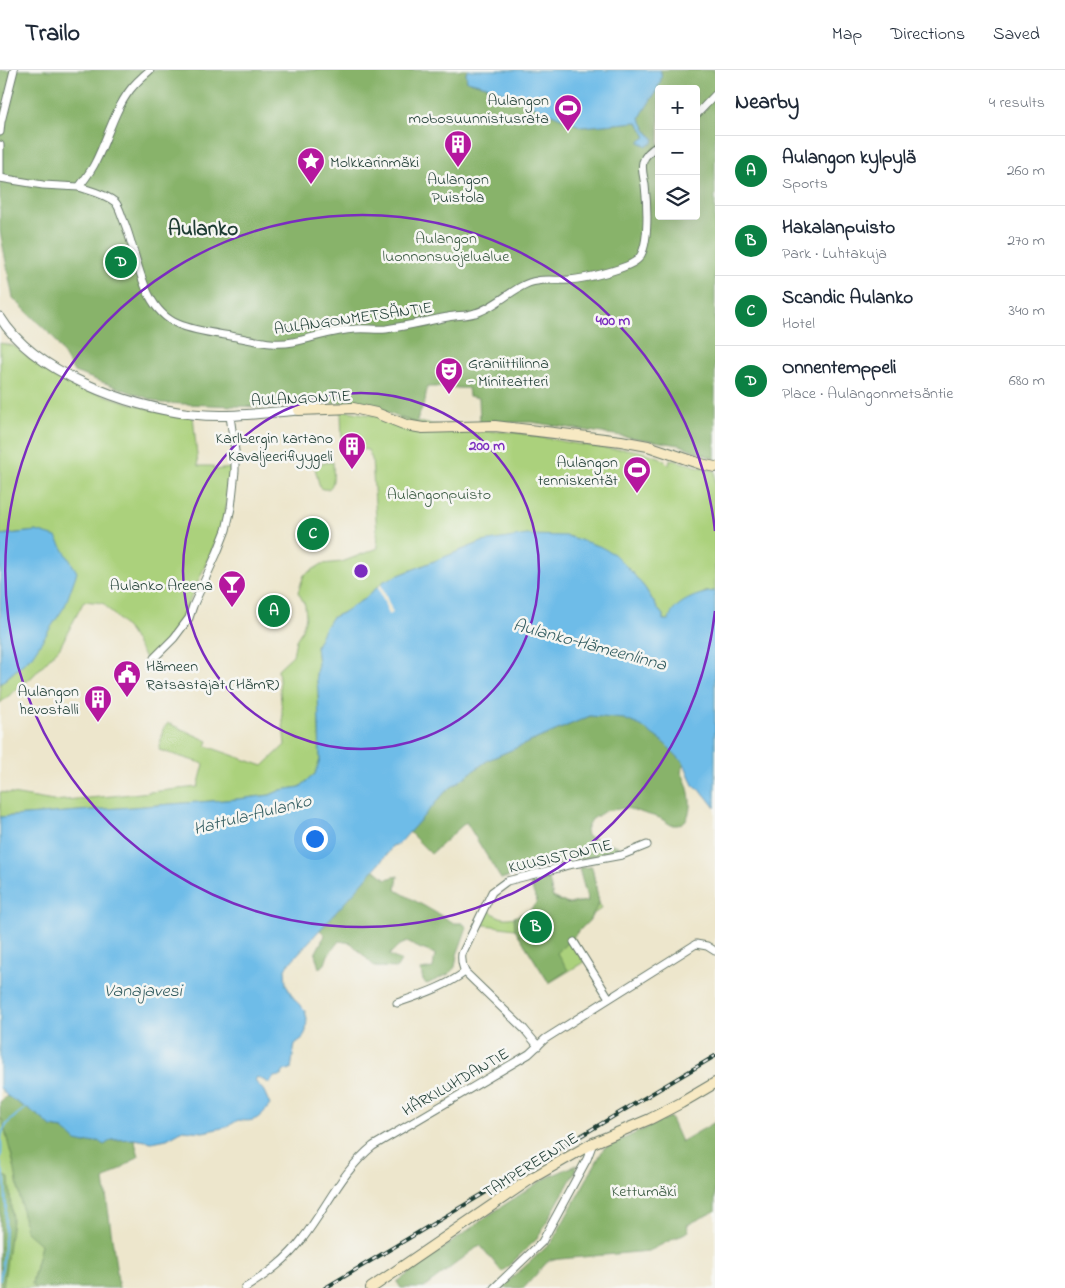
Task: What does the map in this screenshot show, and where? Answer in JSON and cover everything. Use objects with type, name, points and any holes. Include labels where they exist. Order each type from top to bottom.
[{"type":"main road","name":"AULANGONTIE","points":[[299,410],[353,408],[376,413],[406,425],[424,428],[495,426],[621,441],[648,446],[715,467]]},
{"type":"main road","name":"TAMPEREENTIE","points":[[371,1288],[532,1178],[593,1143],[650,1119],[715,1083]]},
{"type":"street","points":[[0,132],[0,122],[14,70]]},
{"type":"street","points":[[79,187],[96,161],[115,115],[129,91],[150,70]]},
{"type":"street","points":[[700,111],[715,95]]},
{"type":"street","points":[[0,144],[0,178]]},
{"type":"street","name":"AULANGONMETSÄNTIE","points":[[0,178],[43,185],[79,187],[98,193],[116,203],[149,295],[159,312],[176,324],[196,330],[274,344],[292,342],[338,330],[356,328],[384,329],[453,316],[475,314],[511,294],[518,288],[536,280],[582,278],[627,266],[640,257],[644,248],[647,212],[642,163],[647,154],[655,148]]},
{"type":"street","name":"AULANGONTIE","points":[[0,317],[3,329],[35,356],[64,374],[94,388],[148,406],[192,414],[230,416],[299,410]]},
{"type":"street","points":[[154,658],[174,638],[189,618],[226,530],[231,508],[235,470],[235,451],[230,416]]},
{"type":"street","name":"KUUSISTONTIE","points":[[465,972],[461,959],[462,954],[492,892],[499,886],[507,881],[568,865],[622,855],[647,845]]},
{"type":"street","points":[[574,942],[609,998]]},
{"type":"street","name":"HÄRKILUHDANTIE","points":[[245,1288],[270,1272],[304,1238],[351,1166],[365,1152],[382,1140],[529,1054],[545,1039],[696,944],[715,950]]},
{"type":"street","points":[[397,1003],[425,993],[465,972],[524,1029],[538,1046]]},
{"type":"street","points":[[494,1288],[542,1242],[587,1159],[593,1143]]},
{"type":"green space","name":"Aulangon luonnonsuojelualue","points":[[0,70],[468,70],[466,73],[467,81],[487,86],[582,127],[639,123],[646,137],[639,142],[654,138],[648,133],[640,119],[655,93],[655,220],[700,220],[700,85],[658,85],[662,74],[660,70],[715,70],[715,459],[680,445],[531,422],[480,423],[479,398],[469,396],[468,388],[427,387],[425,401],[416,423],[356,402],[261,407],[161,403],[74,372],[54,338],[13,298],[0,231]]},
{"type":"green space","points":[[0,343],[14,346],[42,368],[70,384],[159,412],[193,415],[198,466],[213,466],[214,470],[231,468],[226,507],[220,532],[186,609],[188,614],[150,660],[145,658],[130,632],[103,603],[84,601],[60,647],[32,677],[0,703],[0,684],[32,656],[36,531],[0,535]]},
{"type":"green space","name":"Aulangonpuisto","points":[[341,410],[467,430],[514,432],[577,444],[627,449],[659,457],[669,465],[670,459],[715,471],[715,591],[705,592],[669,620],[663,620],[663,615],[645,588],[614,554],[482,542],[384,581],[364,599],[331,618],[316,646],[320,760],[315,774],[300,787],[281,790],[270,795],[238,799],[0,817],[0,792],[53,801],[198,787],[204,764],[159,750],[163,729],[168,723],[208,741],[206,746],[263,766],[285,745],[278,669],[293,655],[296,640],[306,617],[305,605],[298,592],[304,575],[322,564],[342,562],[378,548],[372,459],[368,450],[342,447]]},
{"type":"green space","points":[[333,462],[332,485],[325,489],[320,488],[314,464]]},
{"type":"green space","points":[[590,716],[621,718],[642,726],[664,743],[684,763],[681,772],[688,788],[690,801],[689,813],[685,821],[678,825],[671,825],[660,818],[626,808],[605,811],[591,820],[586,829],[587,836],[618,846],[620,851],[534,869],[501,879],[466,822],[431,854],[409,832],[446,791],[488,760]]},
{"type":"green space","points":[[592,867],[599,903],[602,908],[570,931],[584,962],[549,983],[515,929],[478,924],[486,908],[498,916],[506,918],[527,912],[553,897],[568,904],[588,901],[579,868]]},
{"type":"green space","points":[[592,867],[599,903],[589,921],[557,953],[568,970],[549,983],[515,929],[514,917],[529,911],[537,902],[529,881],[541,874],[548,874],[553,898],[568,904],[588,901],[579,868]]},
{"type":"green space","points":[[374,869],[386,879],[398,876],[396,890],[454,923],[462,923],[467,927],[457,955],[455,967],[449,974],[427,984],[423,981],[421,970],[433,968],[435,954],[407,942],[398,946],[389,955],[401,961],[397,968],[375,967],[351,943],[339,941],[328,955],[325,964],[319,968],[315,954],[325,935],[320,930]]},
{"type":"green space","points":[[7,1096],[39,1116],[51,1127],[63,1129],[85,1143],[134,1139],[139,1156],[104,1180],[119,1288],[35,1288],[32,1284],[41,1245],[26,1232],[14,1165],[2,1119],[0,1120],[0,1102]]},
{"type":"green space","name":"Kettumäki","points":[[670,1117],[681,1142],[715,1122],[715,1211],[687,1225],[689,1231],[649,1251],[549,1260],[524,1288],[501,1288],[552,1242],[604,1148]]},
{"type":"green space","points":[[2,1119],[14,1165],[41,1245],[32,1283],[35,1288],[3,1288],[0,1174],[0,1120]]},
{"type":"green space","points":[[576,1165],[575,1172],[537,1239],[502,1272],[480,1245],[424,1288],[401,1288],[397,1282],[489,1215],[544,1179]]},
{"type":"green space","points":[[0,1174],[9,1178],[12,1221],[3,1288],[0,1288]]},
{"type":"water","points":[[468,70],[660,70],[661,81],[659,85],[655,85],[655,92],[640,118],[648,133],[654,138],[653,143],[647,146],[639,142],[646,137],[636,122],[582,127],[487,86],[467,81],[466,73]]},
{"type":"water","points":[[36,531],[56,537],[77,572],[65,606],[32,656],[0,684],[0,535]]},
{"type":"water","name":"Vanajavesi","points":[[527,535],[567,536],[599,546],[614,554],[645,588],[663,615],[663,620],[669,620],[675,608],[681,603],[715,591],[715,808],[705,795],[693,785],[684,763],[663,742],[641,726],[624,719],[590,716],[488,760],[446,791],[399,844],[392,846],[358,888],[285,968],[286,985],[295,1000],[305,1010],[307,1019],[306,1031],[303,1038],[295,1044],[291,1069],[284,1071],[281,1076],[274,1077],[269,1083],[257,1077],[255,1081],[264,1091],[270,1105],[257,1118],[249,1121],[238,1120],[227,1127],[203,1132],[183,1130],[167,1139],[152,1142],[134,1139],[112,1140],[104,1145],[98,1141],[85,1143],[76,1141],[63,1129],[51,1127],[39,1116],[7,1096],[0,1088],[0,817],[238,799],[270,795],[281,790],[300,787],[315,774],[320,760],[316,646],[331,618],[364,599],[384,581],[482,542]]},
{"type":"pier","points":[[381,584],[393,613],[389,615],[378,587]]},
{"type":"waterway","points":[[0,1160],[2,1134],[10,1121],[26,1108]]},
{"type":"waterway","points":[[0,1162],[5,1181],[6,1206],[3,1263],[0,1280]]},
{"type":"railway","points":[[325,1288],[715,1056]]},
{"type":"place","name":"Aulangon mobosuunnistusrata","points":[[568,132]]},
{"type":"place","name":"Aulangon Puistola","points":[[458,168]]},
{"type":"place","name":"Molkkarinmäki","points":[[311,185]]},
{"type":"place","name":"Onnentemppeli","points":[[121,262]]},
{"type":"place","name":"Graniittilinna - Miniteatteri","points":[[449,395]]},
{"type":"place","name":"Karlbergin kartano Kavaljeeriflyygeli","points":[[352,470]]},
{"type":"place","name":"Aulangon tenniskentät","points":[[637,494]]},
{"type":"place","name":"Scandic Aulanko","points":[[313,534]]},
{"type":"place","name":"Aulanko Areena","points":[[232,608]]},
{"type":"place","name":"Aulangon kylpylä","points":[[274,611]]},
{"type":"place","name":"Hämeen Ratsastajat (HämR)","points":[[127,698]]},
{"type":"place","name":"Aulangon hevostalli","points":[[98,723]]},
{"type":"place","name":"Hakalanpuisto","points":[[536,927]]},
{"type":"district","name":"Aulanko","points":[[203,228]]},
{"type":"water label","name":"Aulanko–Hämeenlinna","points":[[590,644]]},
{"type":"water label","name":"Hattula–Aulanko","points":[[252,814]]}]
